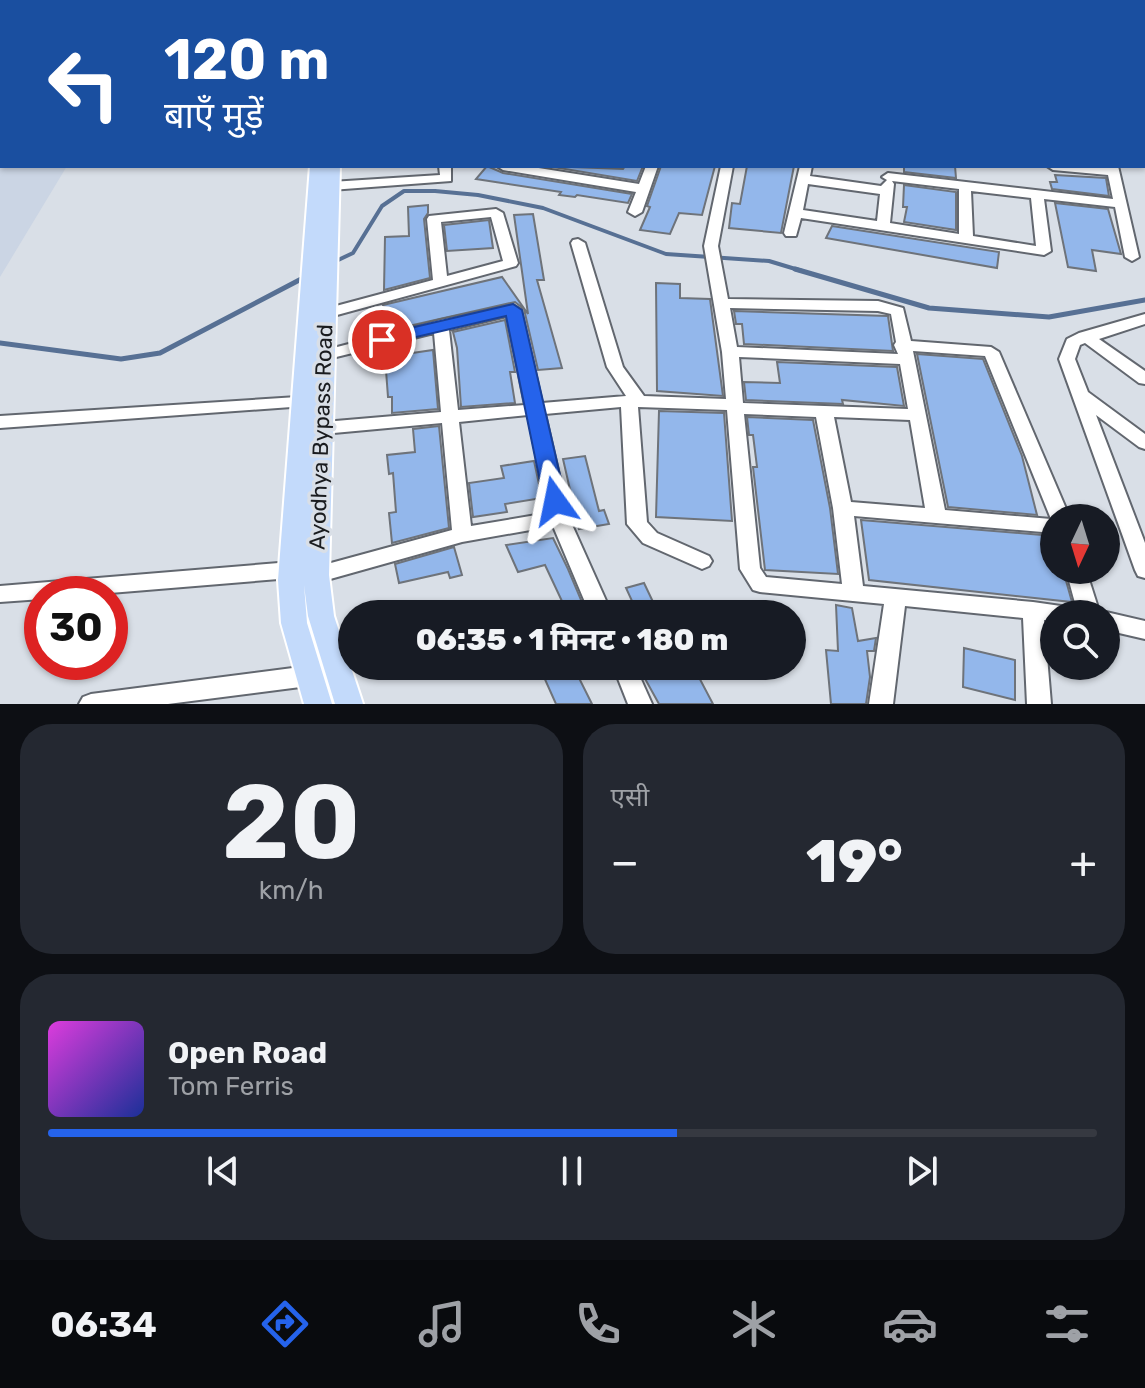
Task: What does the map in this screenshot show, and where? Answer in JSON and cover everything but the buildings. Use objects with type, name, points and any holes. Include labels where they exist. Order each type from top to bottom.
[{"type":"main road","name":"Ayodhya Bypass Road","points":[[318,168],[324,355],[312,401],[299,431],[308,461],[307,512],[304,572],[294,623],[318,704]]},
{"type":"main road","name":"Ayodhya Bypass Road","points":[[319,246],[332,168]]},
{"type":"main road","name":"Ayodhya Bypass Road","points":[[308,461],[321,428],[312,401],[321,302]]},
{"type":"main road","name":"Ayodhya Bypass Road","points":[[304,572],[349,704]]},
{"type":"street","points":[[372,168],[373,182]]},
{"type":"street","points":[[331,186],[447,178],[445,168]]},
{"type":"street","points":[[515,168],[644,189]]},
{"type":"street","points":[[635,212],[651,168]]},
{"type":"street","points":[[727,168],[711,246],[730,352],[750,569],[760,584],[1040,611]]},
{"type":"street","points":[[1112,169],[1132,257]]},
{"type":"street","points":[[791,233],[804,172],[888,178],[1119,204]]},
{"type":"street","points":[[883,226],[888,178]]},
{"type":"street","points":[[965,186],[966,239]]},
{"type":"street","points":[[796,213],[1044,251],[1037,194]]},
{"type":"street","points":[[321,302],[440,282],[511,263],[496,213],[434,219],[440,282]]},
{"type":"street","points":[[578,243],[615,367],[634,401],[637,524],[643,533],[657,542],[702,561]]},
{"type":"street","points":[[721,303],[878,306],[898,311],[903,352],[936,515]]},
{"type":"street","points":[[324,355],[513,310],[559,518],[595,600]]},
{"type":"street","points":[[1145,319],[1073,342],[1067,359],[1145,570]]},
{"type":"street","points":[[441,325],[462,535]]},
{"type":"street","points":[[1085,336],[1145,379]]},
{"type":"street","points":[[730,352],[991,352],[1054,504]]},
{"type":"street","points":[[1082,395],[1145,443]]},
{"type":"street","points":[[0,422],[312,401]]},
{"type":"street","points":[[299,431],[634,401],[916,415]]},
{"type":"street","points":[[824,412],[843,508],[854,593]]},
{"type":"street","points":[[843,508],[1040,525]]},
{"type":"street","points":[[0,594],[304,572],[462,535],[559,518]]},
{"type":"street","points":[[881,704],[896,597]]},
{"type":"street","points":[[1033,610],[1039,704]]},
{"type":"street","points":[[1120,624],[1145,630]]},
{"type":"street","points":[[93,704],[309,677],[336,667]]},
{"type":"street","points":[[630,680],[640,704]]},
{"type":"shaded area","points":[[0,168],[66,168],[0,277]]},
{"type":"waterway","points":[[334,262],[353,253],[382,206],[404,191],[435,191],[478,195],[543,208],[666,254],[769,261],[802,271]]},
{"type":"waterway","points":[[795,269],[929,308],[1049,317],[1145,300]]},
{"type":"waterway","points":[[0,343],[121,359],[160,353],[307,276]]},
{"type":"route","points":[[382,340],[513,310],[555,501]]}]
